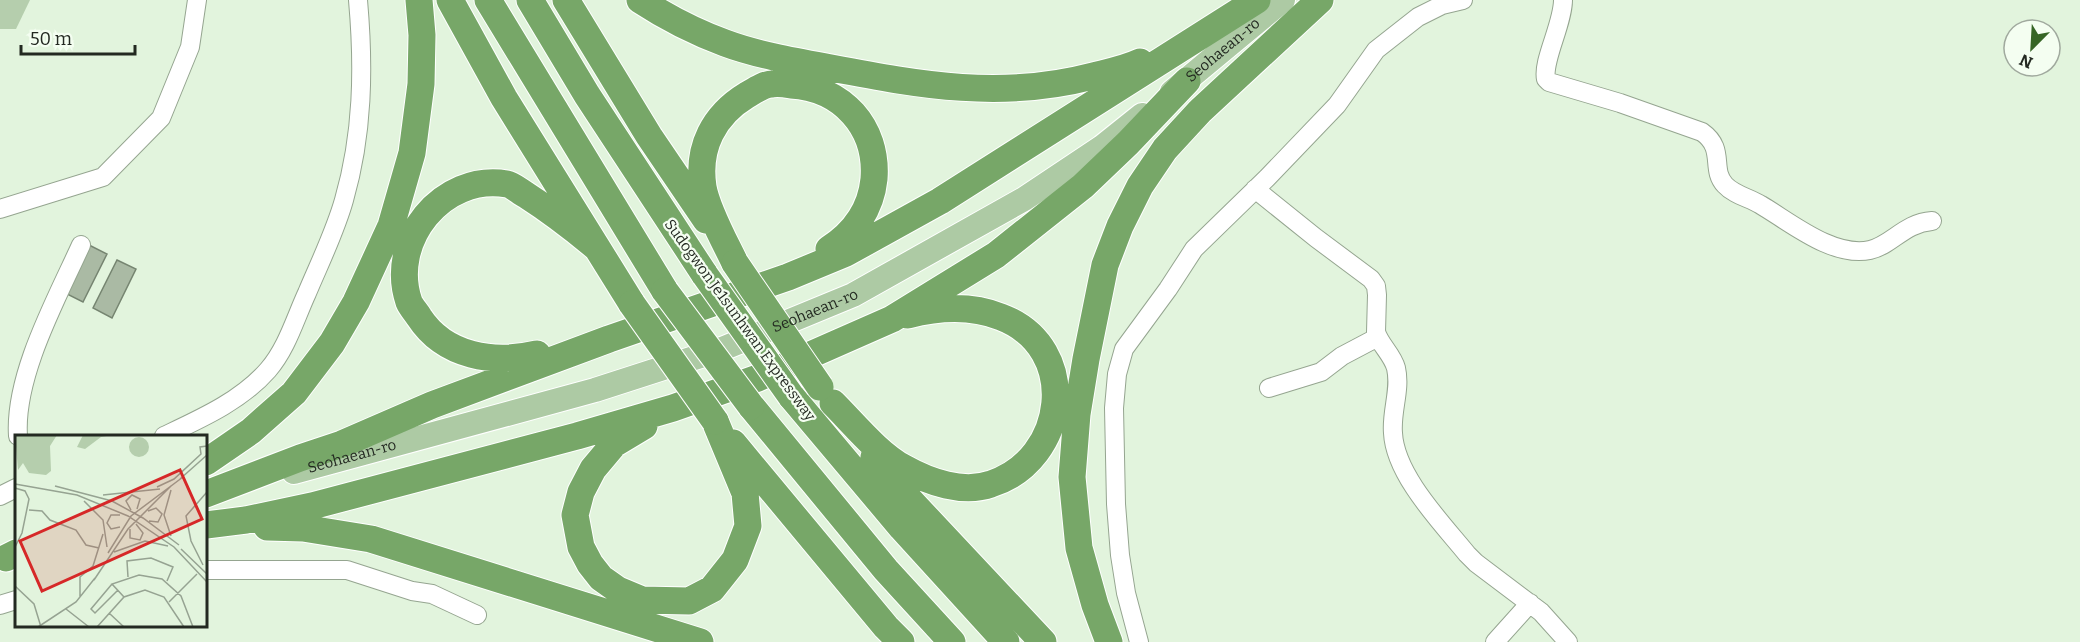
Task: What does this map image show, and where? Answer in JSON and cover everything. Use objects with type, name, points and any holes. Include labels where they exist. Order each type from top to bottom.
[{"type":"highway","points":[[207,461],[251,431],[294,393],[332,343],[356,302],[391,226],[412,153],[421,84],[423,35],[419,0]]},
{"type":"highway","points":[[450,0],[504,98],[632,304],[715,421],[886,627],[901,642]]},
{"type":"highway","points":[[488,0],[665,291],[751,406],[886,570],[952,642]]},
{"type":"highway","name":"Sudogwon Je1sunhwan Expressway","points":[[530,0],[587,96],[705,275],[791,396],[902,528],[1006,642]]},
{"type":"highway","points":[[566,0],[649,136],[827,395],[889,477],[1042,642]]},
{"type":"highway","points":[[640,0],[665,16],[726,44],[892,80],[964,89],[1029,88],[1082,79],[1131,67],[1233,16]]},
{"type":"highway","points":[[207,495],[342,444],[432,405],[609,339],[788,277],[846,253],[940,201],[1257,0]]},
{"type":"highway","points":[[1108,642],[1079,548],[1072,477],[1077,414],[1105,265],[1120,225],[1140,186],[1165,149],[1200,111],[1320,0]]},
{"type":"highway","points":[[207,526],[312,506],[577,436],[673,408],[758,378],[892,319],[996,255],[1083,186],[1187,81]]},
{"type":"highway","points":[[735,263],[704,189],[702,166],[706,141],[717,121],[730,105],[771,84],[802,86],[824,91],[844,105],[860,121],[870,141],[875,165],[873,188],[856,227],[836,245],[788,277]]},
{"type":"highway","points":[[596,247],[551,210],[508,184],[467,186],[435,203],[417,226],[408,250],[405,277],[410,303],[426,328],[446,344],[471,355],[502,359],[528,356],[609,339]]},
{"type":"highway","points":[[827,395],[875,445],[902,467],[938,483],[965,488],[991,484],[1013,474],[1028,460],[1040,445],[1051,423],[1056,399],[1055,379],[1048,356],[1035,339],[1016,322],[968,308],[922,312],[892,319]]},
{"type":"highway","points":[[673,408],[614,444],[589,477],[581,492],[575,515],[581,547],[601,578],[618,590],[642,600],[688,601],[712,589],[735,560],[748,526],[745,493],[715,421]]},
{"type":"highway","points":[[207,526],[303,528],[371,539],[700,642]]},
{"type":"main road","name":"Seohaean-ro","points":[[207,495],[595,390],[722,349],[854,295],[1024,199],[1101,147],[1187,81],[1283,0]]},
{"type":"street","points":[[0,209],[103,177],[161,118],[189,47],[197,0]]},
{"type":"street","points":[[166,435],[225,405],[249,388],[268,370],[296,322],[336,226],[357,141],[363,71],[358,0]]},
{"type":"street","points":[[1139,642],[1126,593],[1117,514],[1114,408],[1120,358],[1130,339],[1168,289],[1194,249],[1337,105],[1366,62],[1388,39],[1432,9],[1463,0]]},
{"type":"street","points":[[1563,0],[1557,32],[1545,70],[1546,79],[1549,82],[1620,103],[1702,132],[1717,150],[1721,179],[1725,186],[1761,205],[1803,232],[1827,243],[1862,251],[1873,249],[1910,226],[1922,221],[1932,221]]},
{"type":"street","points":[[1255,189],[1371,279],[1376,286],[1378,337],[1388,350],[1396,369],[1398,382],[1393,436],[1404,470],[1415,491],[1467,554],[1549,619],[1568,642]]},
{"type":"street","points":[[18,435],[18,408],[24,379],[48,317],[81,245]]},
{"type":"street","points":[[1269,388],[1321,372],[1342,356],[1378,337]]},
{"type":"street","points":[[0,496],[15,488]]},
{"type":"street","points":[[207,570],[347,570],[412,591],[432,594],[477,615]]},
{"type":"street","points":[[0,605],[15,600]]},
{"type":"street","points":[[1495,642],[1530,603]]},
{"type":"green space","points":[[0,0],[30,0],[16,29],[0,29]]},
{"type":"building","points":[[89,245],[107,254],[83,302],[65,293]]},
{"type":"building","points":[[117,260],[136,269],[112,318],[93,308]]}]
